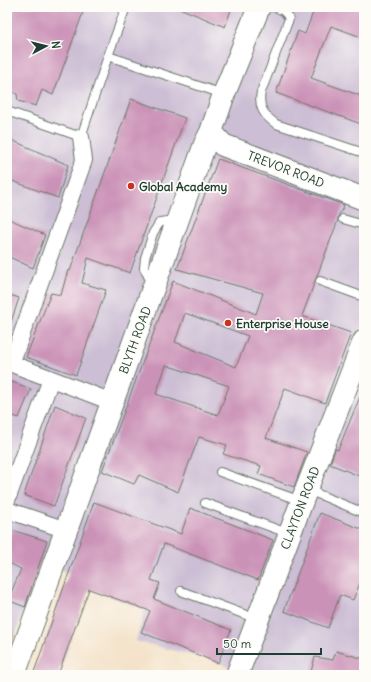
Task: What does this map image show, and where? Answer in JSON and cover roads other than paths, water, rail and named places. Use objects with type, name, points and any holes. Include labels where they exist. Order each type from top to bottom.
[{"type":"street","name":"BLYTH ROAD","points":[[14,675],[204,144],[211,132],[224,94],[259,7]]},
{"type":"street","name":"TREVOR ROAD","points":[[211,132],[223,145],[364,199]]},
{"type":"street","points":[[81,137],[84,160],[9,363],[112,402]]},
{"type":"street","name":"CLAYTON ROAD","points":[[237,675],[364,341]]},
{"type":"street","points":[[7,500],[51,379]]},
{"type":"street","points":[[7,510],[66,530]]},
{"type":"lane","points":[[7,111],[81,137],[126,7]]},
{"type":"lane","points":[[274,7],[283,10],[289,19],[262,92],[260,100],[263,112],[276,124],[364,154]]},
{"type":"lane","points":[[108,56],[224,94]]},
{"type":"lane","points":[[343,219],[364,225]]},
{"type":"lane","points":[[320,281],[364,297]]},
{"type":"lane","points":[[220,472],[364,514]]},
{"type":"lane","points":[[205,503],[290,534]]},
{"type":"lane","points":[[181,591],[258,619]]},
{"type":"place","name":"Global Academy","points":[[131,186]]},
{"type":"place","name":"Enterprise House","points":[[228,323]]}]
